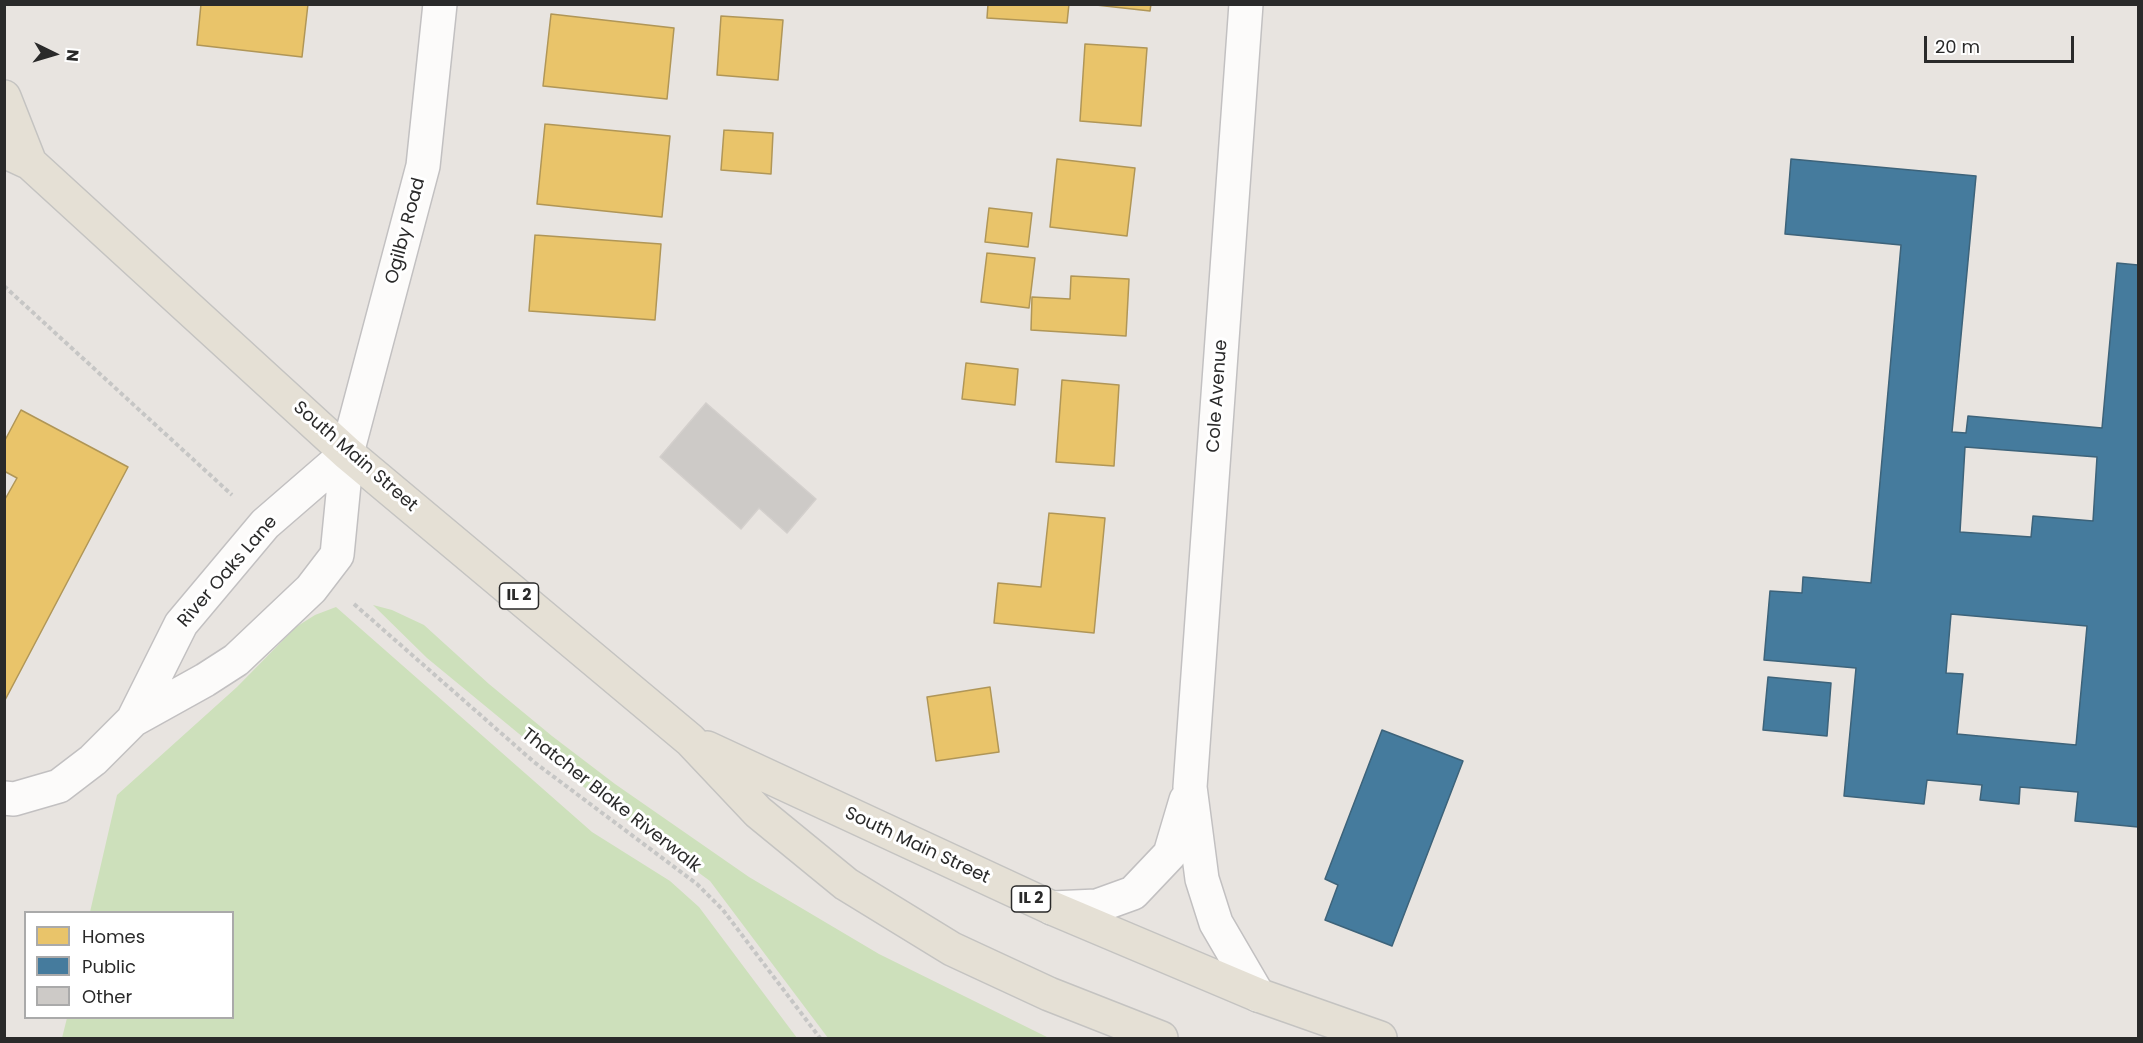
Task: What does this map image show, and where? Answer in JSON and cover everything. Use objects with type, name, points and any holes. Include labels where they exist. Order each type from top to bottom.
[{"type":"main road","name":"South Main Street","points":[[4,97],[17,157],[347,453],[690,740],[758,812],[846,884],[952,949],[1048,994],[1161,1038]]},
{"type":"main road","name":"South Main Street","points":[[690,740],[1052,908],[1258,994],[1380,1038]]},
{"type":"street","name":"Ogilby Road","points":[[347,453],[423,166],[440,4]]},
{"type":"street","name":"Cole Avenue","points":[[1246,4],[1190,787],[1202,879],[1212,912],[1219,930],[1258,994]]},
{"type":"street","name":"River Oaks Lane","points":[[133,720],[181,624],[265,524],[347,453]]},
{"type":"street","name":"River Oaks Lane","points":[[4,798],[14,799],[59,786],[93,760],[133,720],[205,681],[236,660],[311,589],[337,555],[347,453]]},
{"type":"street","name":"Cole Avenue","points":[[1052,908],[1097,906],[1134,893],[1170,854],[1190,787]]},
{"type":"path","points":[[4,286],[224,488]]},
{"type":"path","name":"Thatcher Blake Riverwalk","points":[[359,608],[534,762],[697,884],[723,910],[820,1038]]},
{"type":"green space","points":[[373,605],[392,610],[424,625],[489,684],[552,736],[615,784],[749,877],[879,954],[1049,1038],[828,1038],[710,881],[601,801],[427,658]]},
{"type":"green space","points":[[336,607],[592,832],[670,881],[699,907],[797,1038],[62,1038],[67,1019],[234,1019],[234,911],[90,911],[117,795],[237,687],[296,627],[315,615]]},
{"type":"building: Homes","points":[[201,4],[308,4],[302,57],[197,45]]},
{"type":"building: Homes","points":[[988,4],[1069,4],[1067,23],[987,18]]},
{"type":"building: Homes","points":[[1087,4],[1151,4],[1150,11]]},
{"type":"building: Homes","points":[[551,14],[674,28],[667,99],[543,86]]},
{"type":"building: Homes","points":[[721,16],[783,20],[778,80],[717,75]]},
{"type":"building: Homes","points":[[1085,44],[1147,48],[1141,126],[1080,121]]},
{"type":"building: Homes","points":[[545,124],[670,136],[662,217],[537,204]]},
{"type":"building: Homes","points":[[724,130],[773,133],[771,174],[721,170]]},
{"type":"building: Homes","points":[[1057,159],[1135,168],[1127,236],[1050,227]]},
{"type":"building: Homes","points":[[989,208],[1032,213],[1028,247],[985,242]]},
{"type":"building: Homes","points":[[535,235],[661,244],[655,320],[529,311]]},
{"type":"building: Homes","points":[[987,253],[1035,258],[1029,308],[981,302]]},
{"type":"building: Homes","points":[[1071,276],[1129,279],[1126,336],[1031,330],[1032,297],[1070,299]]},
{"type":"building: Homes","points":[[966,363],[1018,369],[1015,405],[962,399]]},
{"type":"building: Homes","points":[[1062,380],[1119,385],[1114,466],[1056,462]]},
{"type":"building: Homes","points":[[21,410],[128,467],[4,702],[4,501],[17,478],[4,471],[4,442]]},
{"type":"building: Homes","points":[[1049,513],[1105,518],[1094,633],[994,623],[998,583],[1041,587]]},
{"type":"building: Homes","points":[[990,687],[999,752],[936,761],[927,697]]},
{"type":"building: Public","points":[[1791,159],[1976,176],[1952,432],[1966,433],[1968,416],[2102,428],[2117,263],[2138,265],[2138,827],[2075,821],[2078,792],[2020,787],[2019,804],[1980,800],[1982,785],[1927,780],[1924,804],[1844,796],[1856,668],[1764,660],[1770,591],[1802,593],[1803,577],[1871,583],[1901,245],[1785,234]],"holes":[[[1965,447],[2097,457],[2093,521],[2033,516],[2031,537],[1960,532]],[[1951,614],[2087,626],[2076,745],[1957,734],[1963,674],[1946,673]]]},
{"type":"building: Public","points":[[1768,677],[1831,683],[1827,736],[1763,730]]},
{"type":"building: Public","points":[[1382,730],[1463,761],[1392,946],[1325,920],[1338,885],[1325,879]]},
{"type":"building: Other","points":[[706,403],[816,499],[787,533],[759,508],[741,529],[660,457]]}]
